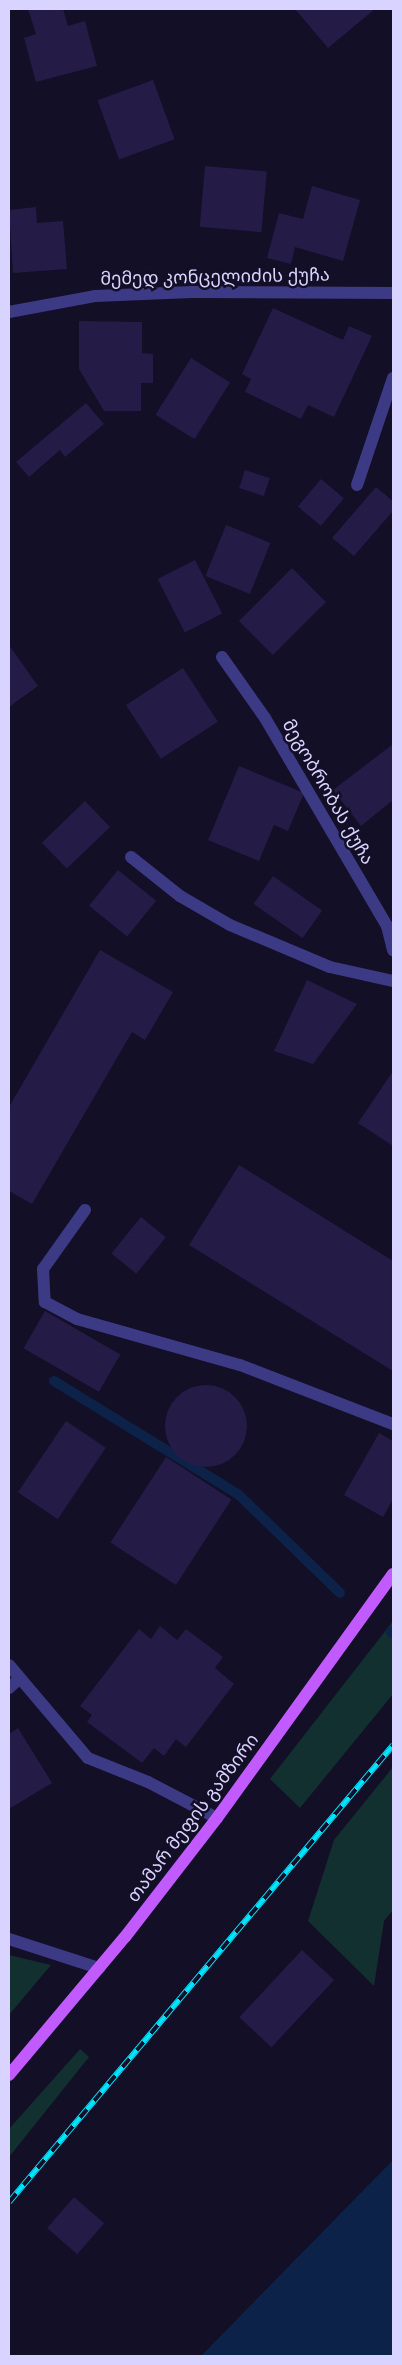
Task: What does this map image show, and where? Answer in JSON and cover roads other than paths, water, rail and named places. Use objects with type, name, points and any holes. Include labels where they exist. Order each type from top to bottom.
[{"type":"main road","name":"თამარ მეფის გამზირი","points":[[9,2075],[98,1968],[217,1818],[393,1574]]},
{"type":"street","name":"მემედ კონცელიძის ქუჩა","points":[[9,312],[94,296],[192,292],[393,293]]},
{"type":"street","points":[[357,484],[393,378]]},
{"type":"street","name":"მეგობრობას ქუჩა","points":[[222,657],[265,718],[387,926],[393,950]]},
{"type":"street","points":[[131,857],[180,896],[230,925],[330,967],[393,980]]},
{"type":"street","points":[[85,1210],[43,1269],[45,1302],[77,1319],[240,1365],[393,1424]]},
{"type":"street","points":[[9,1665],[88,1758],[148,1782],[217,1818]]},
{"type":"street","points":[[9,1688],[19,1679]]},
{"type":"street","points":[[9,1939],[98,1968]]},
{"type":"water","points":[[393,2160],[393,2356],[201,2356],[341,2213]]},
{"type":"waterway","points":[[54,1381],[238,1494],[340,1593]]},
{"type":"railway","points":[[9,2202],[393,1745]]}]
